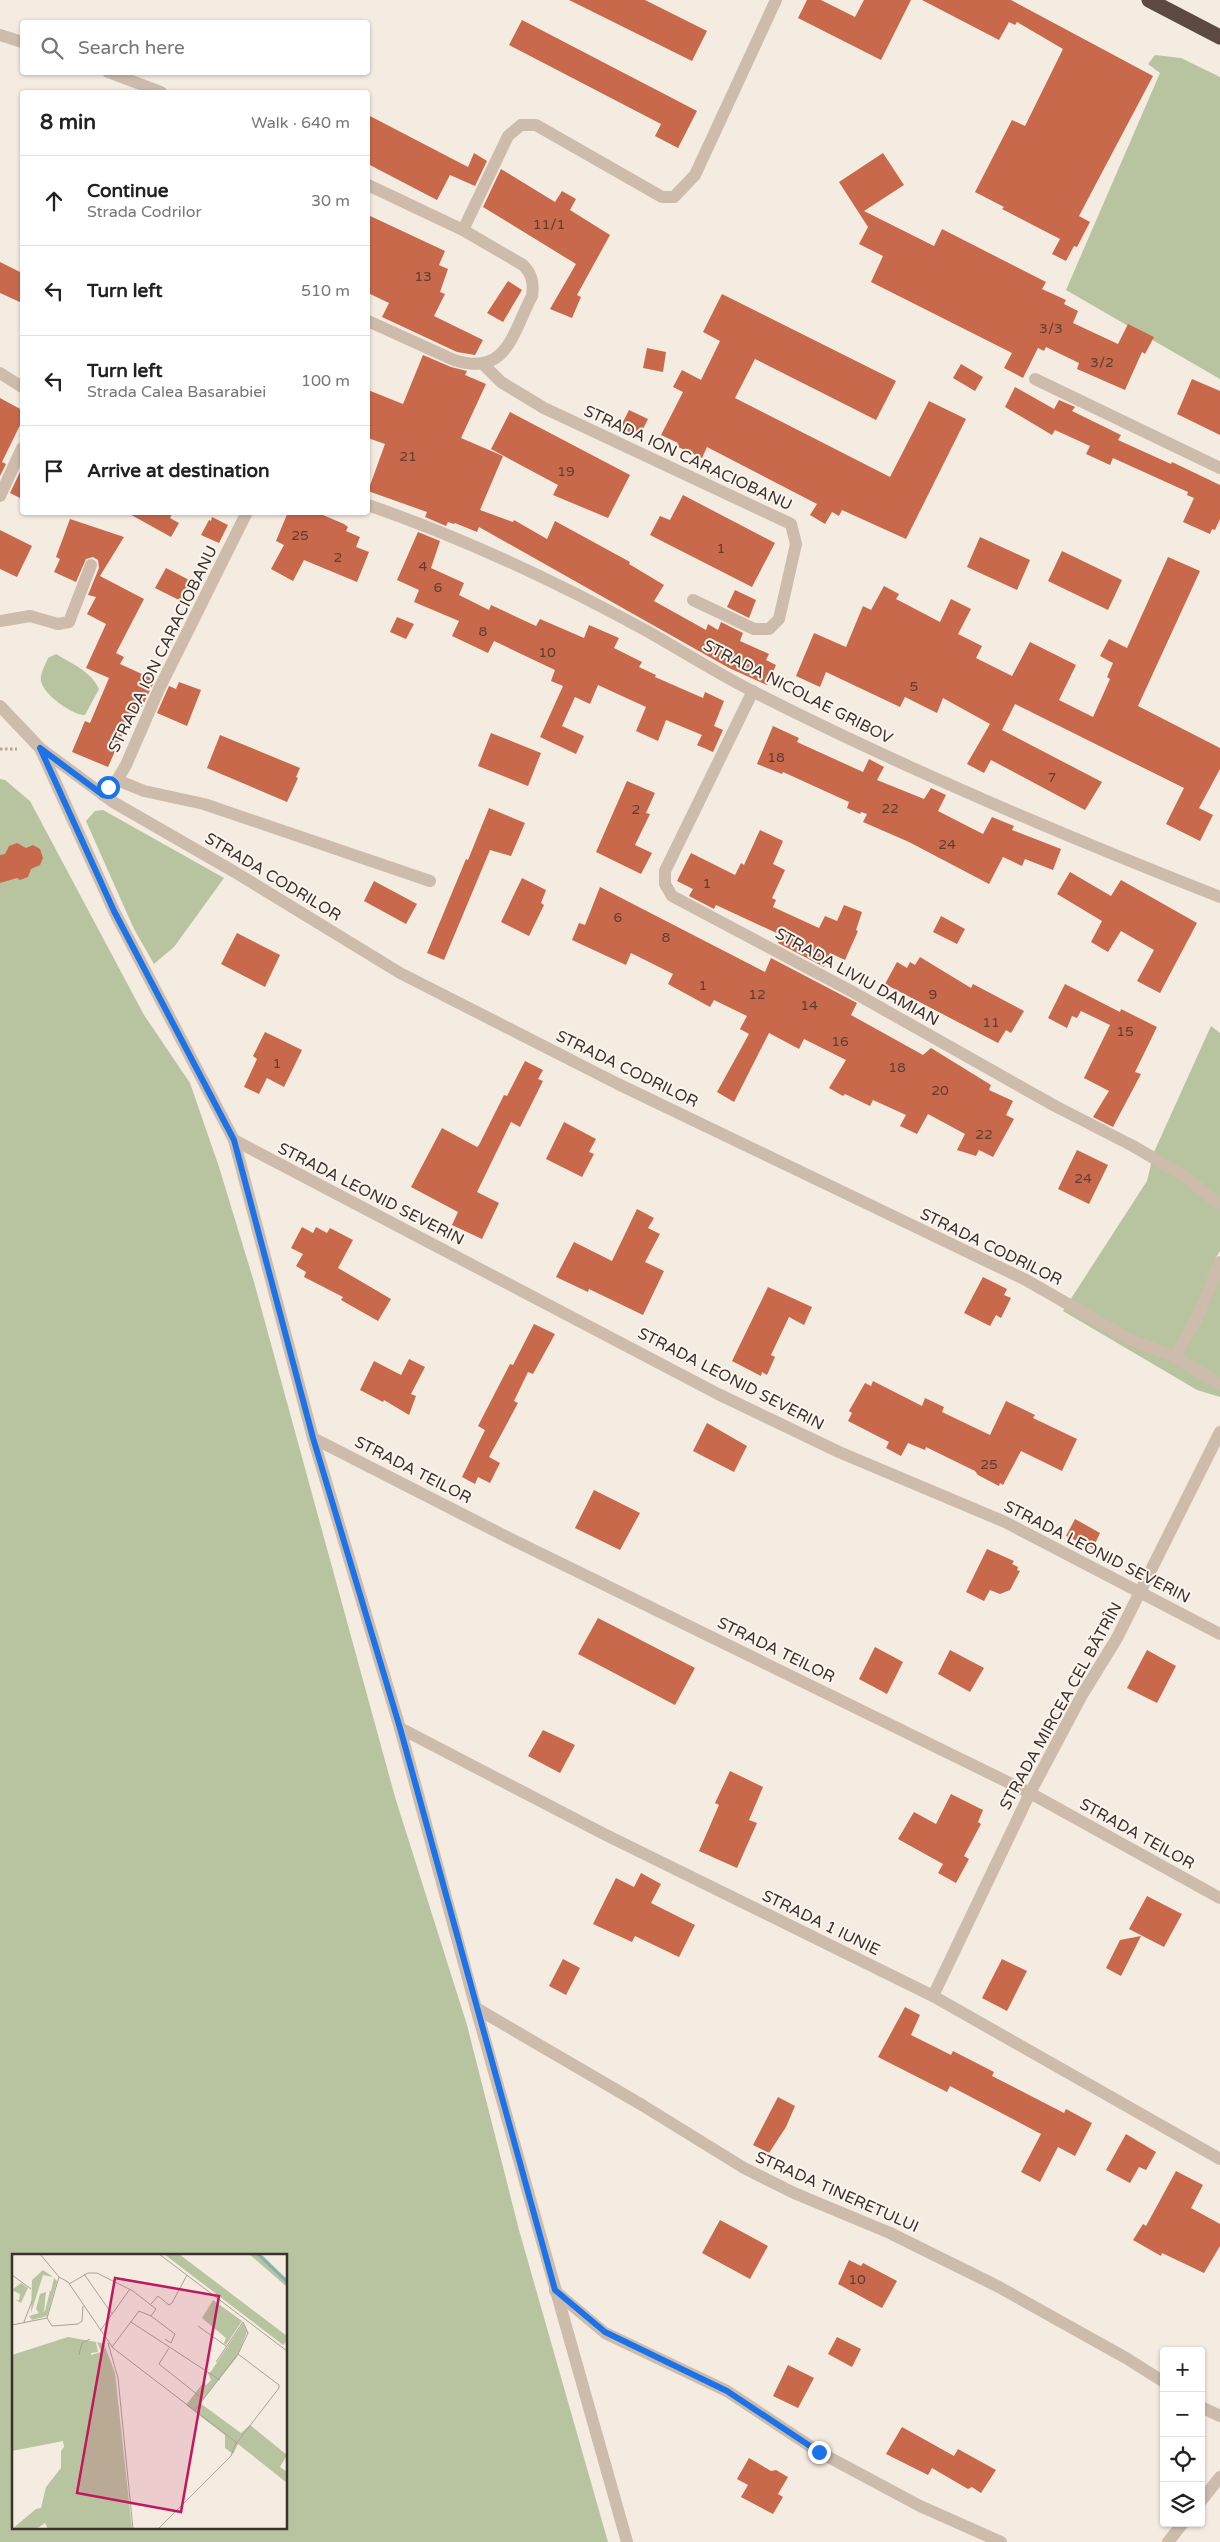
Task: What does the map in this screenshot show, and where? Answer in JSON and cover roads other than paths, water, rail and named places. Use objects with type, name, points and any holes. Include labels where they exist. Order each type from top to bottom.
[{"type":"highway","points":[[1149,0],[1220,36]]},
{"type":"street","points":[[463,230],[508,136],[522,125],[536,125],[662,197],[674,197],[695,175],[776,0]]},
{"type":"street","points":[[0,35],[20,41]]},
{"type":"street","points":[[116,75],[157,90]]},
{"type":"street","points":[[370,186],[463,230],[523,265],[529,270],[532,279],[532,296],[503,352],[496,360],[484,365],[468,365],[454,360],[370,322]]},
{"type":"street","name":"STRADA ION CARACIOBANU","points":[[484,365],[500,382],[544,408],[791,524],[796,544],[779,619],[769,629],[754,629],[693,600]]},
{"type":"street","points":[[0,373],[20,386]]},
{"type":"street","points":[[1036,380],[1220,468]]},
{"type":"street","points":[[0,496],[20,452]]},
{"type":"street","name":"STRADA NICOLAE GRIBOV","points":[[370,506],[417,522],[520,566],[645,631],[753,691],[904,764],[1220,897]]},
{"type":"street","name":"STRADA ION CARACIOBANU","points":[[103,795],[108,787],[117,780],[159,689],[246,515]]},
{"type":"street","points":[[0,621],[30,616],[58,624],[69,622],[91,565]]},
{"type":"street","name":"STRADA LIVIU DAMIAN","points":[[753,691],[665,871],[665,884],[672,896],[851,991],[1055,1106],[1133,1146],[1186,1177],[1220,1203]]},
{"type":"street","points":[[0,706],[40,748],[114,911],[234,1140],[313,1438],[400,1728],[476,2008],[627,2542]]},
{"type":"street","name":"STRADA CODRILOR","points":[[40,748],[103,795],[400,972],[618,1084],[1026,1280],[1129,1339],[1175,1357],[1220,1384]]},
{"type":"street","points":[[117,780],[144,791],[204,804],[430,882]]},
{"type":"street","name":"STRADA LEONID SEVERIN","points":[[234,1140],[718,1394],[839,1452],[1005,1522],[1220,1634]]},
{"type":"street","points":[[1175,1357],[1198,1316],[1220,1262]]},
{"type":"street","name":"STRADA MIRCEA CEL BĂTRÎN","points":[[933,1996],[1030,1793],[1140,1593],[1220,1432]]},
{"type":"street","name":"STRADA TEILOR","points":[[313,1438],[507,1537],[1030,1793],[1220,1898]]},
{"type":"street","name":"STRADA 1 IUNIE","points":[[400,1728],[604,1834],[933,1996],[1220,2159]]},
{"type":"street","name":"STRADA TINERETULUI","points":[[476,2008],[642,2105],[744,2168],[794,2193],[890,2233],[999,2287],[1126,2358],[1160,2379]]},
{"type":"street","points":[[555,2290],[605,2332],[727,2391],[819,2452],[920,2506],[1001,2542]]},
{"type":"street","points":[[1205,2409],[1220,2416]]},
{"type":"street","points":[[1205,2496],[1220,2477]]},
{"type":"street","points":[[1168,2542],[1180,2527]]}]
